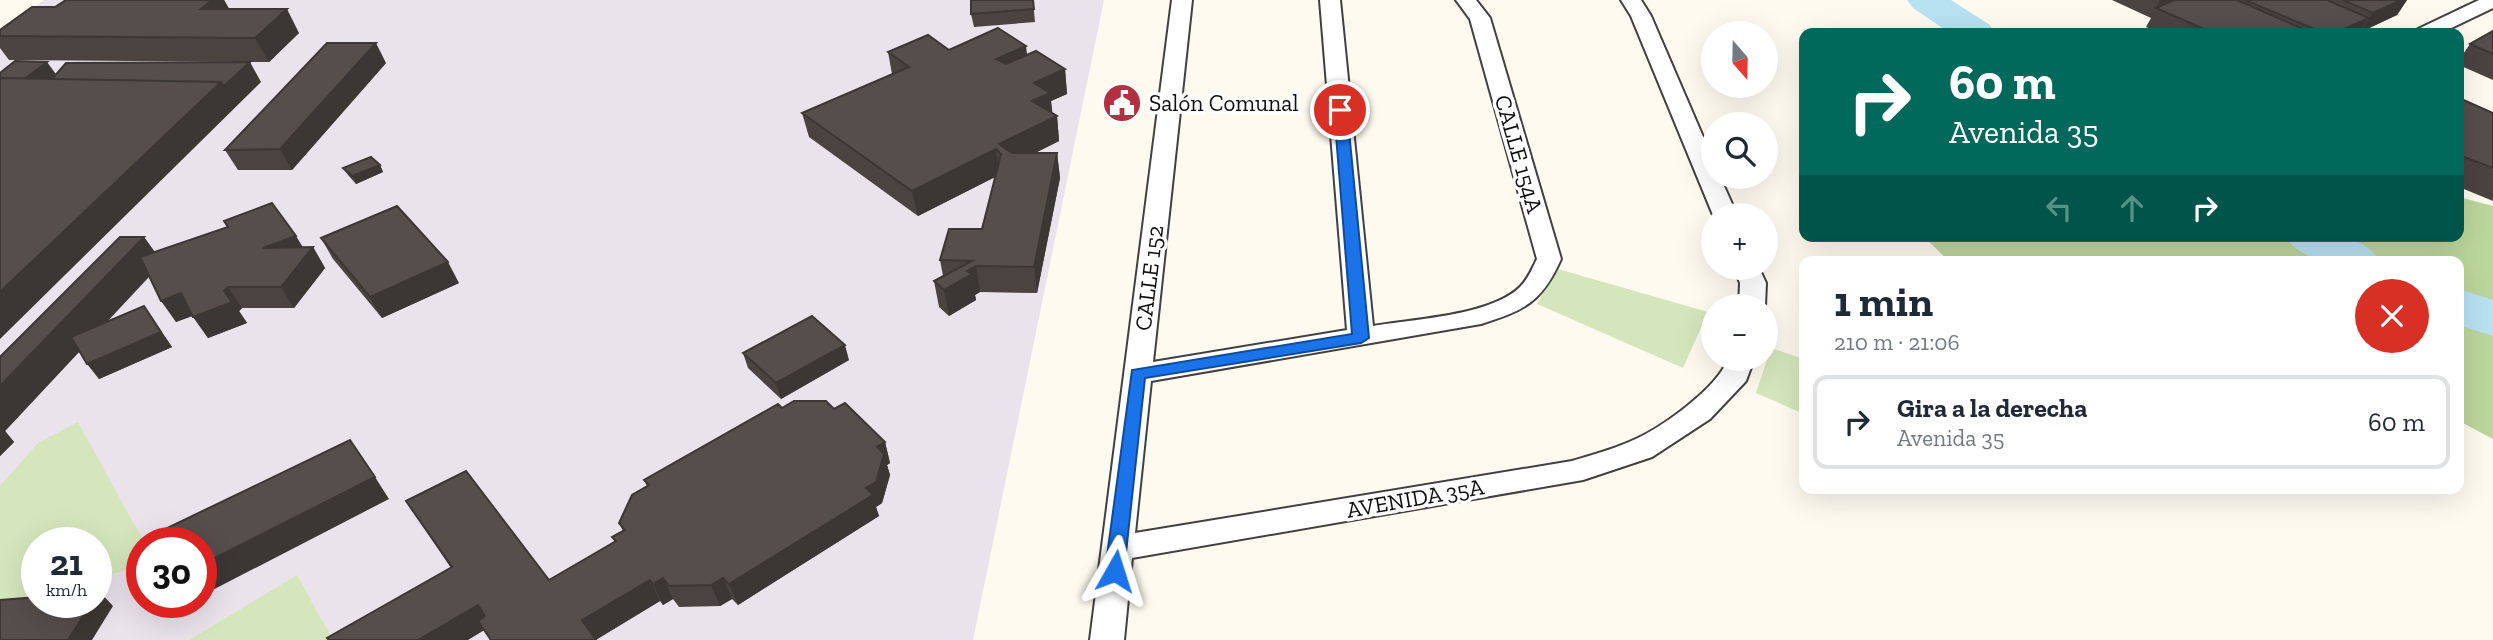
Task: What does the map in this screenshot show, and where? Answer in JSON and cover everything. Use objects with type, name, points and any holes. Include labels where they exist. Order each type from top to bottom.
[{"type":"street","name":"CALLE 152","points":[[1107,640],[1182,0]]},
{"type":"street","points":[[1138,374],[1361,338],[1330,0]]},
{"type":"street","name":"CALLE 154A","points":[[1361,338],[1472,318],[1519,303],[1539,282],[1549,259],[1480,18],[1466,0]]},
{"type":"street","points":[[1631,0],[1641,16],[1720,203]]},
{"type":"street","points":[[2436,28],[2493,1]]},
{"type":"street","name":"AVENIDA 35A","points":[[1117,548],[1573,472],[1642,449],[1700,412],[1737,371]]},
{"type":"shaded area","points":[[44,0],[1104,0],[973,640],[0,640],[0,33]]},
{"type":"green space","points":[[2464,198],[2493,206],[2493,439],[2464,424],[2464,256],[1944,256],[1929,242],[2464,242]]},
{"type":"green space","points":[[1558,269],[1701,310],[1701,328],[1683,368],[1537,304]]},
{"type":"green space","points":[[1778,350],[1799,357],[1799,412],[1756,393],[1763,371],[1778,371]]},
{"type":"green space","points":[[78,422],[136,527],[126,527],[126,570],[112,574],[112,527],[21,527],[21,602],[0,606],[0,486],[38,443]]},
{"type":"green space","points":[[297,575],[333,640],[189,640]]},
{"type":"building","points":[[66,0],[212,0],[201,9],[287,9],[255,38],[0,36],[0,30],[32,7],[55,7]]},
{"type":"building","points":[[971,0],[1033,0],[1034,9],[971,14]]},
{"type":"building","points":[[2174,0],[2237,0],[2301,28],[2202,28],[2156,8]]},
{"type":"building","points":[[2245,0],[2327,0],[2369,18],[2346,28],[2312,28]]},
{"type":"building","points":[[2343,0],[2401,0],[2373,13]]},
{"type":"building","points":[[998,28],[1026,46],[996,59],[1006,64],[1036,51],[1065,69],[1034,83],[1050,93],[1032,101],[1057,116],[999,144],[1012,153],[1057,153],[1034,267],[976,266],[967,271],[972,274],[944,290],[934,281],[972,261],[940,260],[949,229],[982,229],[1001,154],[996,149],[912,191],[802,113],[909,67],[888,52],[928,35],[949,50]]},
{"type":"building","points":[[2493,31],[2493,54],[2470,44]]},
{"type":"building","points":[[327,43],[376,43],[280,149],[225,150]]},
{"type":"building","points":[[15,61],[47,62],[26,78],[53,78],[66,63],[250,62],[224,86],[221,82],[0,78],[0,73]]},
{"type":"building","points":[[0,78],[221,82],[0,292]]},
{"type":"building","points":[[2464,100],[2493,113],[2493,168],[2464,157]]},
{"type":"building","points":[[371,157],[380,165],[352,176],[343,168]]},
{"type":"building","points":[[272,203],[296,236],[263,248],[313,247],[281,287],[228,287],[224,291],[232,302],[193,317],[181,293],[161,301],[140,257],[228,227],[224,221]]},
{"type":"building","points":[[397,206],[448,262],[370,297],[321,238]]},
{"type":"building","points":[[120,237],[144,237],[0,386],[0,357]]},
{"type":"building","points":[[144,306],[161,332],[87,364],[71,337]]},
{"type":"building","points":[[812,316],[845,345],[776,383],[743,353]]},
{"type":"building","points":[[794,401],[826,401],[834,409],[845,403],[885,442],[877,447],[884,454],[876,482],[866,488],[873,495],[729,584],[723,578],[711,585],[669,586],[663,578],[653,584],[650,580],[582,620],[596,640],[491,640],[478,621],[485,616],[478,605],[418,640],[327,638],[452,567],[406,501],[466,471],[549,580],[616,541],[612,537],[625,530],[619,523],[632,495],[649,485],[644,480],[778,404],[782,408]]},
{"type":"building","points":[[350,440],[375,477],[217,557],[217,527],[169,527]]},
{"type":"building","points":[[21,598],[21,618],[82,618],[68,640],[0,640],[0,600]]},
{"type":"waterway","points":[[1926,0],[1968,28]]},
{"type":"waterway","points":[[2320,242],[2346,256]]},
{"type":"waterway","points":[[2464,308],[2493,319]]},
{"type":"place","name":"Salón Comunal","points":[[1122,103]]},
{"type":"route","points":[[1115,571],[1138,374],[1361,338],[1340,110]]}]
